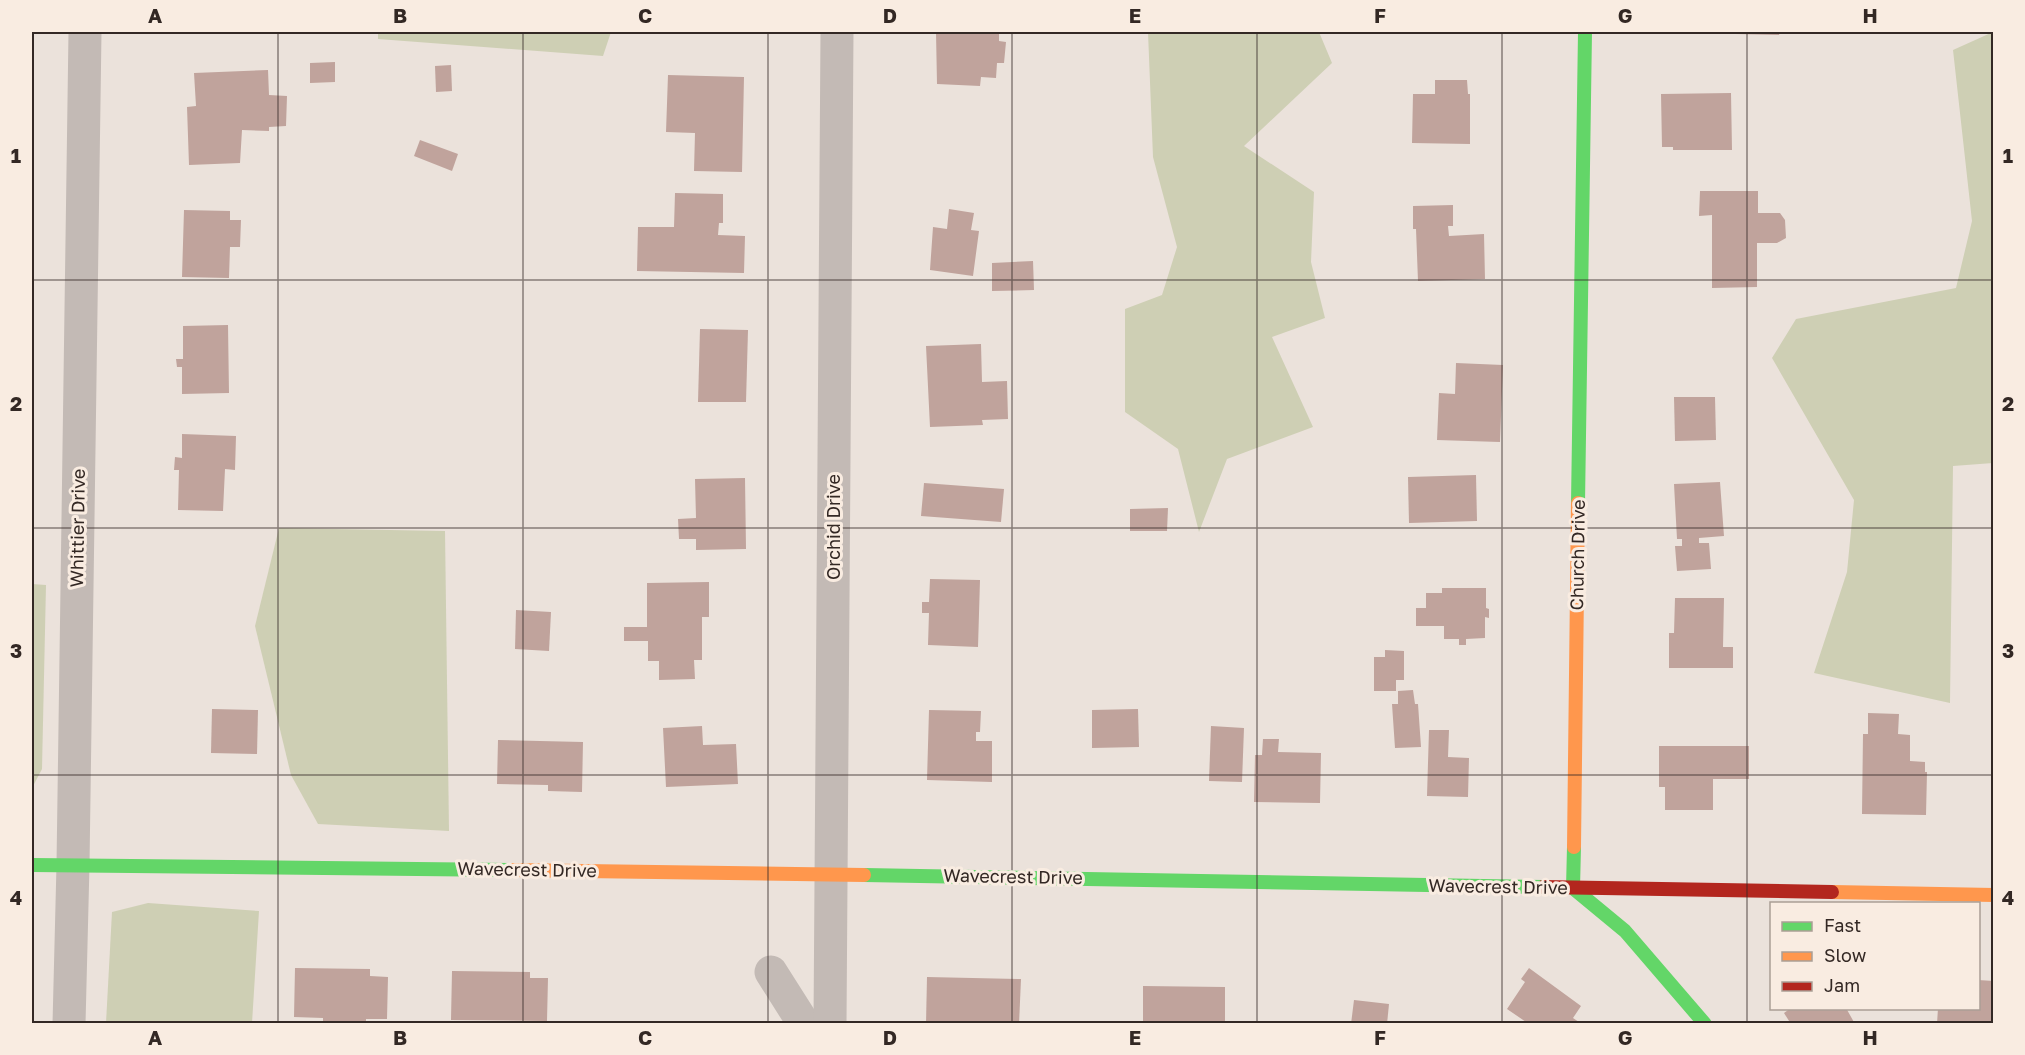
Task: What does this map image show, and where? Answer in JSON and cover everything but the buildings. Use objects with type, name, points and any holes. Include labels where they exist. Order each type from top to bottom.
[{"type":"street","name":"Whittier Drive","points":[[69,1023],[85,32]]},
{"type":"street","name":"Orchid Drive","points":[[830,1023],[837,32]]},
{"type":"street","name":"Church Drive","points":[[1573,888],[1585,32]]},
{"type":"street","name":"Wavecrest Drive","points":[[32,865],[831,874],[1994,895]]},
{"type":"street","points":[[1573,888],[1625,931],[1705,1023]]},
{"type":"street","points":[[771,972],[804,1023]]},
{"type":"green space","points":[[378,32],[611,32],[603,56],[378,39]]},
{"type":"green space","points":[[1148,32],[1319,32],[1332,63],[1244,146],[1314,192],[1311,262],[1325,318],[1272,337],[1313,427],[1227,459],[1199,532],[1178,449],[1125,412],[1125,309],[1162,295],[1177,247],[1153,157]]},
{"type":"green space","points":[[1993,32],[1993,463],[1953,466],[1950,703],[1814,673],[1847,572],[1854,500],[1772,358],[1796,319],[1956,288],[1972,221],[1953,50]]},
{"type":"green space","points":[[279,528],[445,531],[449,831],[318,824],[291,775],[255,626]]},
{"type":"green space","points":[[32,584],[46,585],[42,769],[32,788]]},
{"type":"green space","points":[[148,903],[259,911],[252,1023],[106,1023],[112,912]]},
{"type":"traffic: fast","points":[[1578,503],[1585,32]]},
{"type":"traffic: fast","points":[[1574,847],[1573,888],[1625,931],[1705,1024]]},
{"type":"traffic: fast","points":[[32,865],[511,870]]},
{"type":"traffic: fast","points":[[864,875],[1543,887]]},
{"type":"traffic: slow","points":[[1574,847],[1578,503]]},
{"type":"traffic: slow","points":[[511,870],[864,875]]},
{"type":"traffic: slow","points":[[1832,892],[1994,895]]},
{"type":"traffic: jam","points":[[1543,887],[1832,892]]}]
